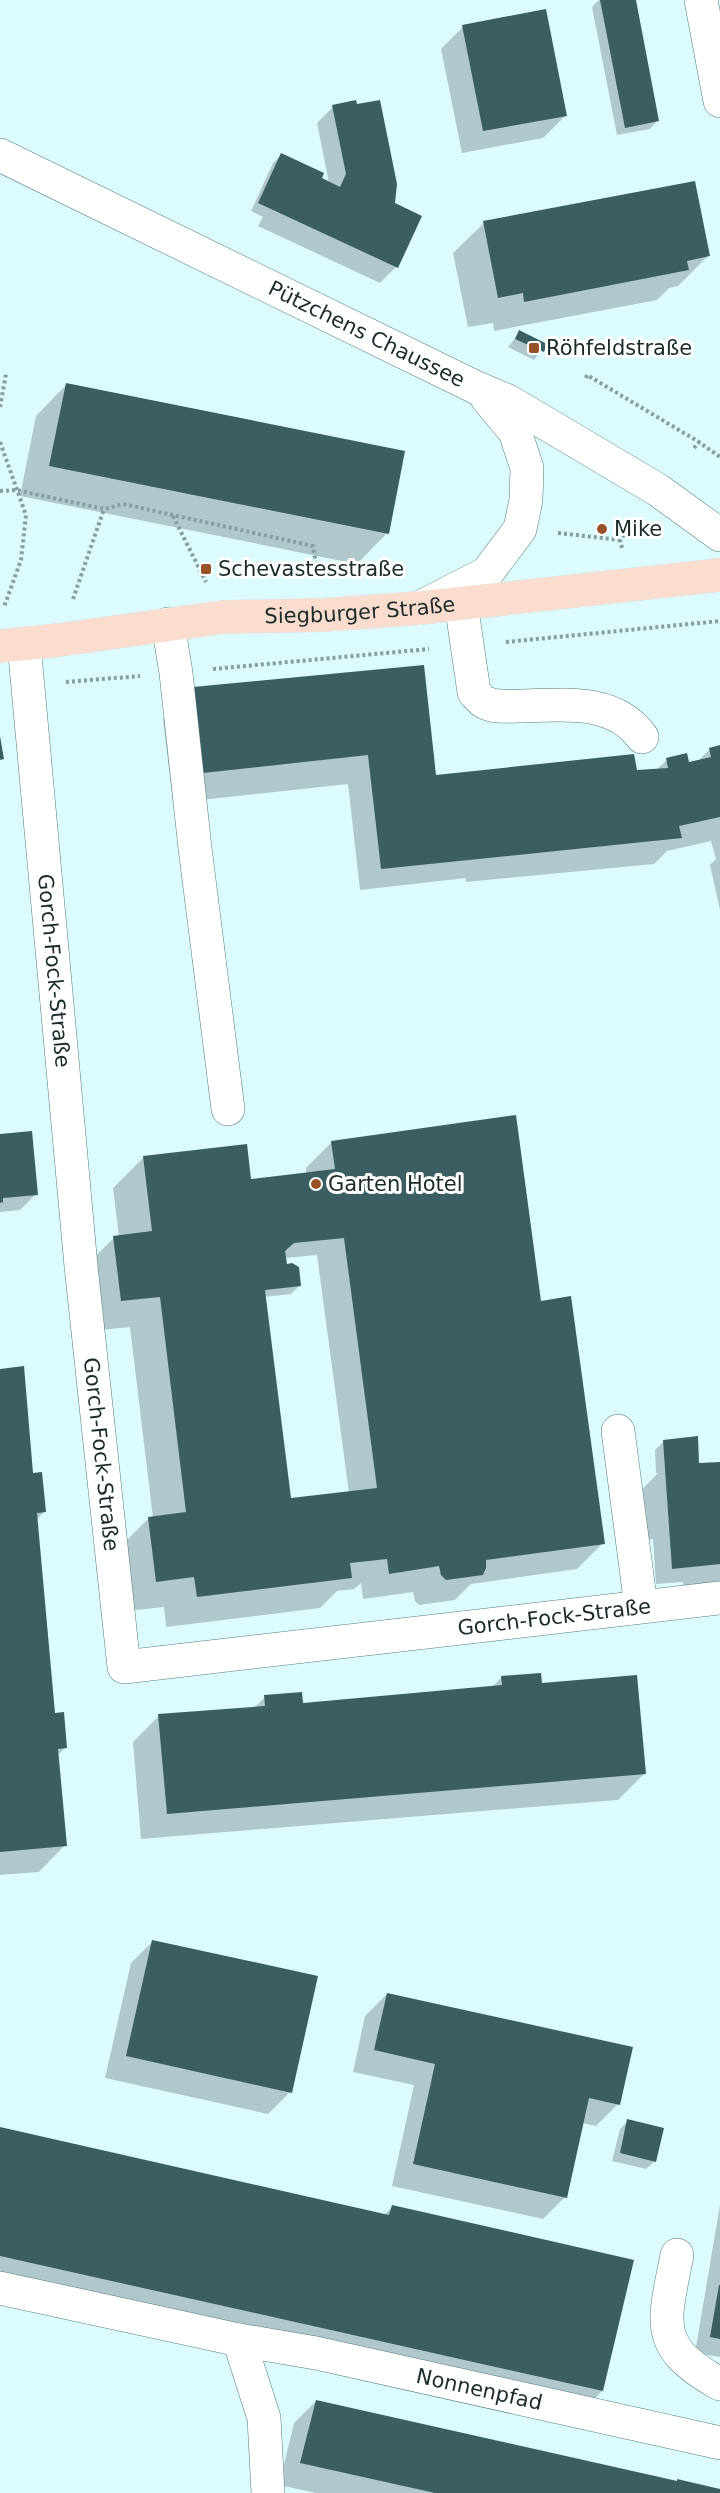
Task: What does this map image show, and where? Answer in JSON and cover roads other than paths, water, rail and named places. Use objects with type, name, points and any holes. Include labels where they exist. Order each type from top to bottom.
[{"type":"main road","name":"Siegburger Straße","points":[[12,645],[223,617],[324,615],[419,608],[720,575]]},
{"type":"street","points":[[700,0],[720,101]]},
{"type":"street","name":"Pützchens Chaussee","points":[[0,155],[477,388],[508,400],[658,490],[720,535]]},
{"type":"street","points":[[419,608],[487,573],[520,529],[526,500],[527,468],[515,432],[477,388]]},
{"type":"street","points":[[461,603],[474,692],[483,701],[497,706],[582,705],[601,709],[619,716],[642,737]]},
{"type":"street","points":[[168,624],[177,673],[195,848],[228,1109]]},
{"type":"street","name":"Gorch-Fock-Straße","points":[[12,645],[28,686],[81,1266],[124,1667],[720,1598]]},
{"type":"street","points":[[618,1431],[641,1606]]},
{"type":"street","points":[[677,2255],[667,2310],[670,2339],[677,2353],[693,2368],[720,2384]]},
{"type":"street","name":"Nonnenpfad","points":[[0,2288],[239,2340],[316,2353],[720,2444]]},
{"type":"street","points":[[239,2340],[264,2418],[268,2493]]},
{"type":"place","name":"Röhfeldstraße","points":[[534,348]]},
{"type":"place","name":"Mike","points":[[602,529]]},
{"type":"place","name":"Schevastesstraße","points":[[206,569]]},
{"type":"place","name":"Garten Hotel","points":[[316,1184]]}]
